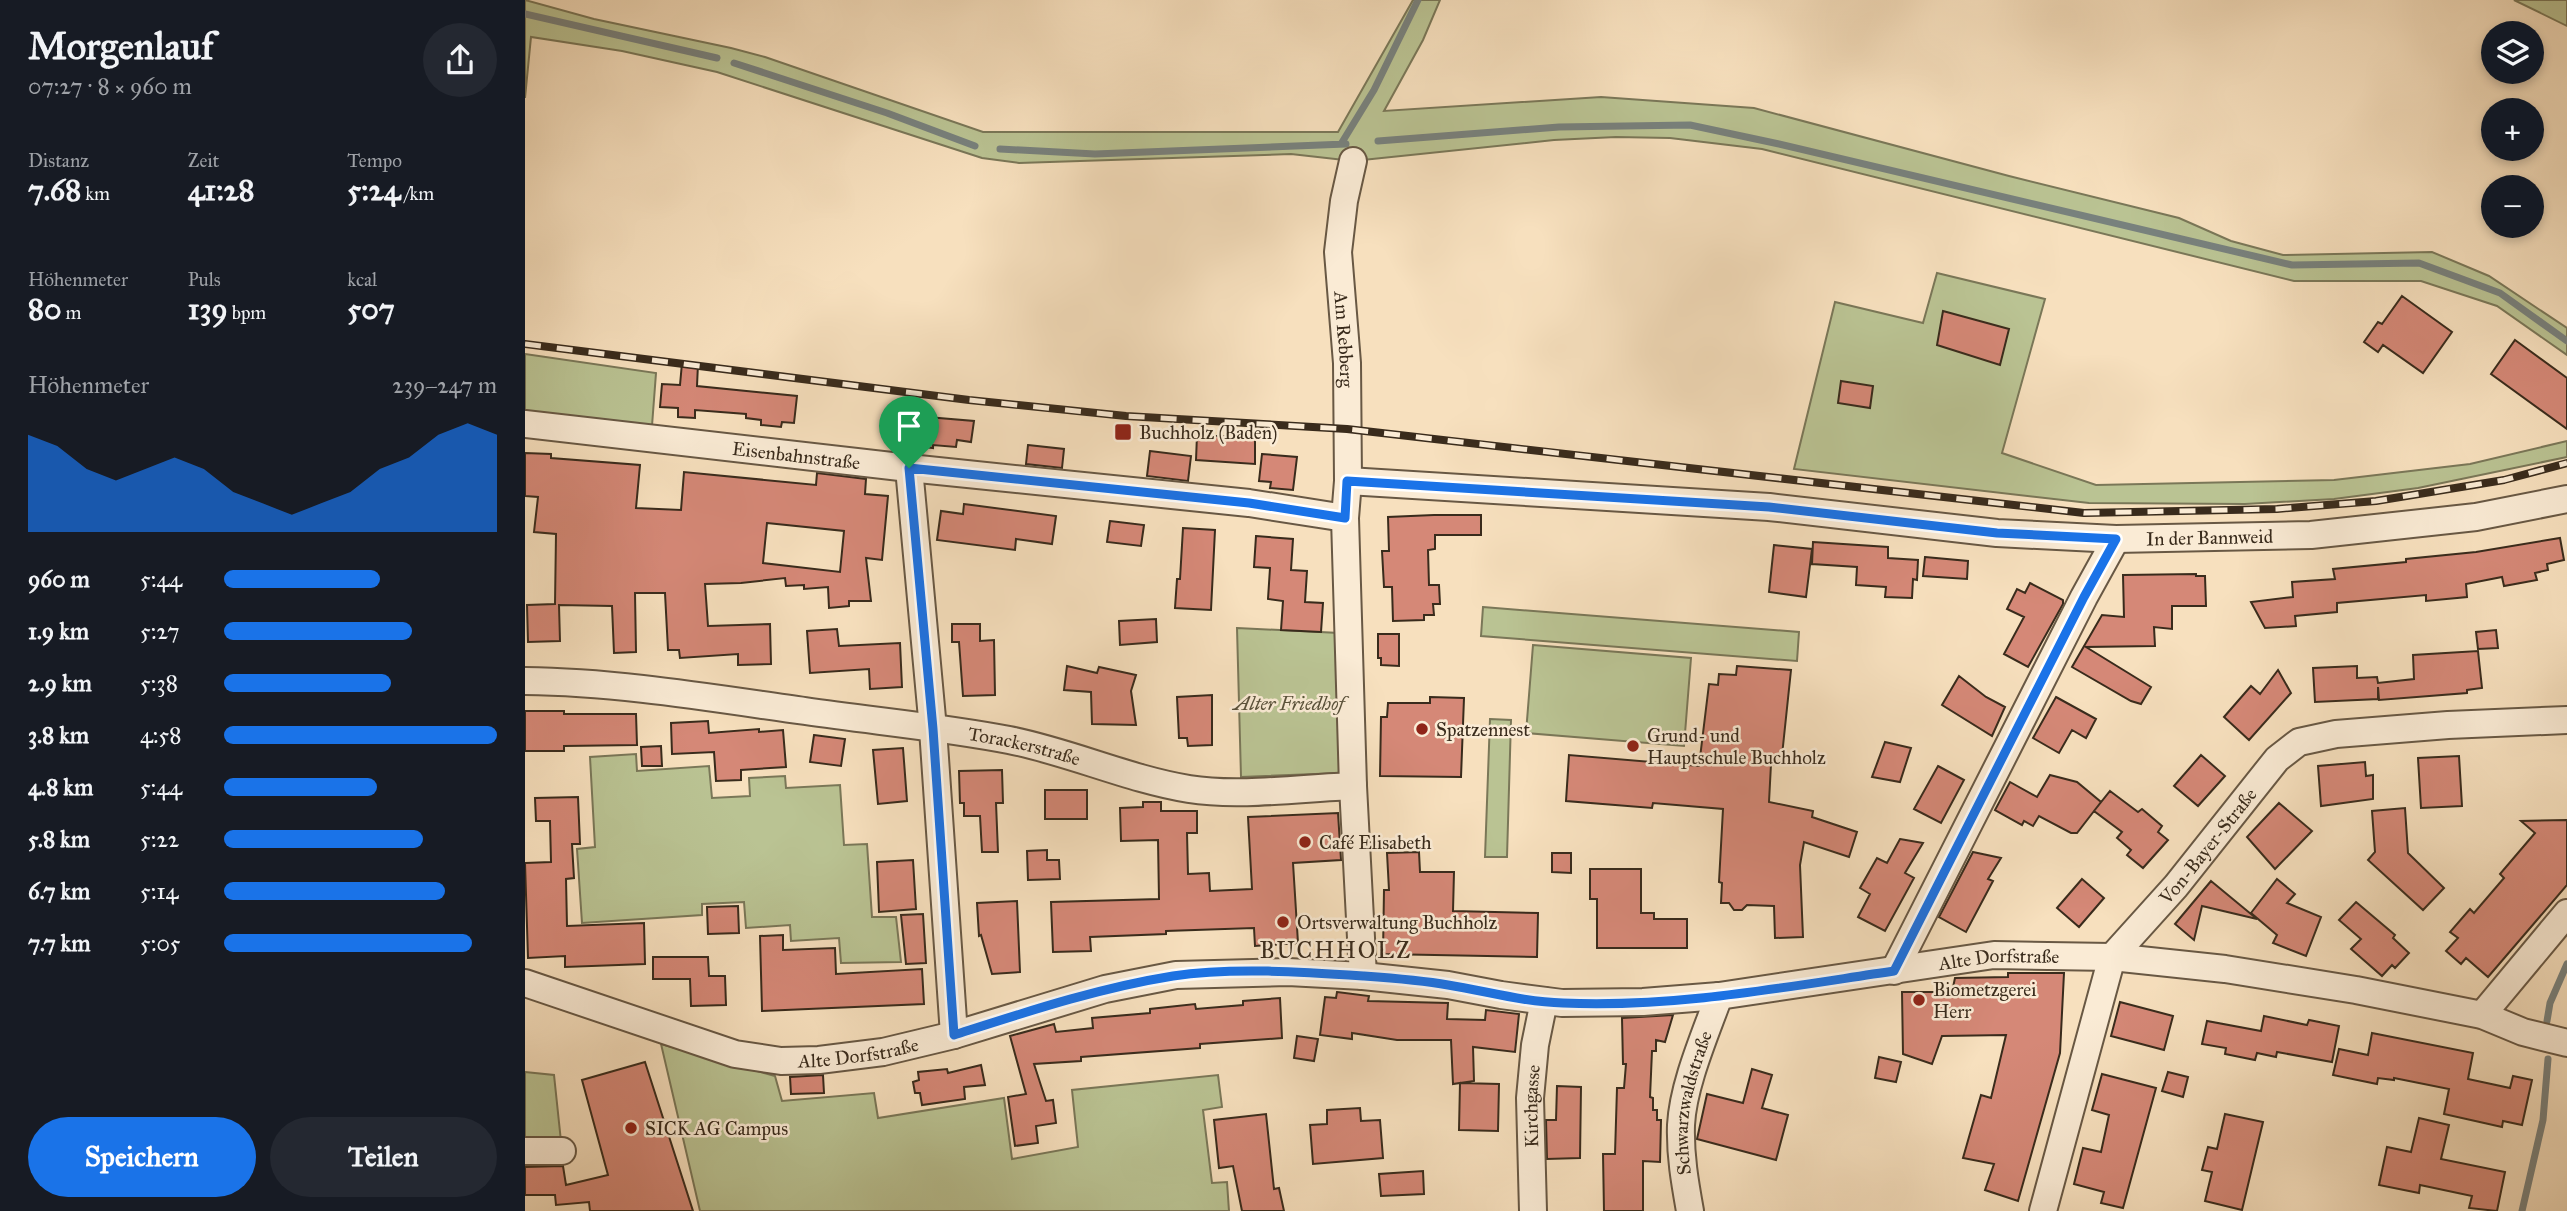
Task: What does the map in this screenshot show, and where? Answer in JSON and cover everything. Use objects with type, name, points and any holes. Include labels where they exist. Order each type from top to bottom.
[{"type":"street","name":"Am Rebberg","points":[[1345,518],[1347,363],[1338,252],[1344,201],[1353,161]]},
{"type":"street","name":"Eisenbahnstraße","points":[[525,424],[1249,503],[1345,518]]},
{"type":"street","points":[[909,468],[933,729],[954,1035]]},
{"type":"street","name":"In der Bannweid","points":[[1347,481],[1769,507],[1997,533],[2116,539],[2311,535],[2476,517],[2567,499]]},
{"type":"street","points":[[1345,518],[1353,786],[1363,976]]},
{"type":"street","points":[[1894,971],[2116,539]]},
{"type":"street","name":"Torackerstraße","points":[[525,681],[559,681],[714,698],[1010,740],[1152,781],[1191,789],[1235,791],[1353,786]]},
{"type":"street","name":"Von-Bayer-Straße","points":[[2043,1211],[2112,957],[2176,886],[2277,759],[2299,742],[2336,734],[2448,725],[2567,720]]},
{"type":"street","points":[[2481,1015],[2567,913]]},
{"type":"street","name":"Alte Dorfstraße","points":[[525,983],[735,1054],[773,1060],[818,1060],[883,1052],[954,1035],[1105,989],[1176,975],[1288,972],[1363,976],[1448,985],[1543,1001],[1643,1002],[1719,996],[1994,955],[2112,957],[2264,975],[2356,990],[2481,1015],[2555,1040]]},
{"type":"street","name":"Schwarzwaldstraße","points":[[1690,1211],[1681,1159],[1684,1105],[1700,1047],[1719,996]]},
{"type":"street","name":"Kirchgasse","points":[[1533,1211],[1530,1098],[1543,1001]]},
{"type":"street","points":[[525,1151],[562,1151]]},
{"type":"green space","points":[[525,0],[594,19],[765,57],[983,132],[1338,132],[1413,0],[1440,0],[1423,40],[1384,111],[1601,97],[1754,108],[2179,218],[2231,241],[2283,255],[2432,252],[2489,276],[2567,328],[2567,355],[2497,306],[2421,281],[2294,281],[1762,149],[1670,138],[1616,137],[1554,140],[1353,161],[1291,154],[1019,163],[982,158],[717,72],[622,51],[531,37],[525,98]]},
{"type":"green space","points":[[2514,0],[2567,0],[2567,26]]},
{"type":"green space","points":[[1937,273],[2045,299],[2002,453],[2096,485],[2334,480],[2470,464],[2567,441],[2567,457],[2418,488],[2334,499],[2245,504],[2089,503],[1794,469],[1835,302],[1923,323]]},
{"type":"green space","points":[[525,354],[656,373],[651,439],[525,424]]},
{"type":"green space","points":[[1483,607],[1799,632],[1797,661],[1481,636]]},
{"type":"green space","name":"Alter Friedhof","points":[[1237,628],[1339,633],[1341,773],[1241,777]]},
{"type":"green space","points":[[1533,645],[1691,658],[1684,746],[1526,733]]},
{"type":"green space","points":[[1490,719],[1511,720],[1507,857],[1485,857]]},
{"type":"green space","points":[[636,754],[637,771],[709,766],[712,798],[750,796],[749,778],[785,776],[786,788],[840,785],[844,845],[867,844],[872,917],[896,917],[901,962],[841,963],[839,938],[791,941],[790,925],[746,928],[744,902],[702,904],[702,915],[582,923],[577,849],[595,847],[590,757]]},
{"type":"green space","points":[[661,1044],[775,1076],[782,1101],[874,1093],[878,1118],[1004,1098],[1012,1159],[1078,1147],[1072,1090],[1218,1075],[1222,1107],[1203,1110],[1212,1183],[1227,1182],[1229,1211],[700,1211]]},
{"type":"green space","points":[[525,1072],[554,1075],[562,1151],[525,1151]]},
{"type":"building","points":[[2402,296],[2452,332],[2423,373],[2383,345],[2378,352],[2364,342],[2378,322],[2382,324]]},
{"type":"building","points":[[1943,311],[2009,329],[2000,365],[1937,345]]},
{"type":"building","points":[[2515,340],[2567,378],[2567,429],[2491,374]]},
{"type":"building","points":[[682,363],[698,364],[697,386],[797,396],[794,423],[782,422],[781,427],[761,425],[761,420],[746,418],[746,414],[695,410],[695,418],[678,417],[678,408],[660,407],[662,384],[680,385]]},
{"type":"building","points":[[1841,381],[1873,386],[1870,408],[1838,403]]},
{"type":"building","points":[[915,416],[974,421],[971,442],[957,440],[956,447],[933,445],[933,448],[895,440],[898,417],[915,419]]},
{"type":"building","points":[[1197,435],[1255,438],[1255,464],[1196,460]]},
{"type":"building","points":[[1028,445],[1064,449],[1062,468],[1026,464]]},
{"type":"building","points":[[1150,451],[1191,456],[1188,481],[1147,476]]},
{"type":"building","points":[[525,453],[551,454],[551,458],[640,465],[636,508],[681,510],[684,472],[816,485],[817,473],[866,479],[865,494],[888,496],[882,560],[866,558],[871,601],[849,601],[849,606],[829,608],[828,587],[804,589],[804,585],[786,586],[785,578],[705,584],[708,626],[770,624],[771,664],[738,665],[738,654],[680,658],[679,650],[668,650],[665,593],[635,593],[636,652],[614,653],[612,606],[559,605],[560,641],[528,642],[527,605],[555,604],[556,534],[534,532],[538,497],[525,496]],"holes":[[[767,523],[844,531],[840,572],[763,563]]]},
{"type":"building","points":[[1262,454],[1297,457],[1293,490],[1270,488],[1271,482],[1259,481]]},
{"type":"building","points":[[964,504],[1056,516],[1052,544],[1016,539],[1015,550],[937,540],[941,511],[963,514]]},
{"type":"building","points":[[1481,515],[1481,535],[1435,535],[1435,549],[1428,550],[1429,585],[1439,585],[1440,604],[1433,604],[1434,615],[1424,615],[1424,620],[1393,621],[1392,587],[1384,587],[1382,551],[1389,551],[1388,517]]},
{"type":"building","points":[[1110,521],[1144,525],[1141,546],[1107,542]]},
{"type":"building","points":[[1183,528],[1215,530],[1211,610],[1175,608]]},
{"type":"building","points":[[1256,536],[1293,539],[1291,570],[1307,571],[1305,602],[1323,603],[1321,632],[1281,630],[1283,601],[1268,599],[1270,568],[1254,567]]},
{"type":"building","points":[[2560,538],[2564,560],[2547,564],[2548,570],[2535,573],[2537,580],[2504,586],[2502,577],[2466,584],[2467,597],[2426,601],[2426,595],[2337,603],[2337,612],[2295,616],[2296,626],[2265,628],[2251,602],[2293,597],[2292,582],[2335,579],[2333,569],[2406,562],[2406,559],[2476,552]]},
{"type":"building","points":[[1813,542],[1888,547],[1888,558],[1918,560],[1917,580],[1913,579],[1912,598],[1885,597],[1886,587],[1856,585],[1857,567],[1812,564]]},
{"type":"building","points":[[1774,545],[1812,549],[1806,597],[1769,592]]},
{"type":"building","points":[[1925,557],[1968,561],[1967,579],[1923,576]]},
{"type":"building","points":[[2123,575],[2205,576],[2206,606],[2172,606],[2172,629],[2154,627],[2155,646],[2086,647],[2151,687],[2141,704],[2072,667],[2102,615],[2124,617]]},
{"type":"building","points":[[2030,583],[2063,600],[2063,604],[2028,667],[2004,654],[2024,617],[2007,609],[2017,589],[2025,593]]},
{"type":"building","points":[[1156,619],[1157,642],[1120,645],[1119,621]]},
{"type":"building","points":[[952,624],[980,624],[980,641],[994,640],[995,695],[963,696],[959,642],[952,642]]},
{"type":"building","points":[[837,629],[839,646],[900,643],[902,687],[870,689],[869,669],[810,673],[807,631]]},
{"type":"building","points":[[2496,630],[2498,648],[2478,649],[2476,632]]},
{"type":"building","points":[[1378,634],[1399,634],[1399,666],[1381,665],[1381,658],[1378,658]]},
{"type":"building","points":[[2478,651],[2482,688],[2467,690],[2467,693],[2379,700],[2378,687],[2378,699],[2315,702],[2313,668],[2357,666],[2357,678],[2377,677],[2378,683],[2414,679],[2413,655]]},
{"type":"building","points":[[1067,666],[1097,673],[1099,667],[1136,675],[1131,691],[1136,725],[1092,724],[1091,692],[1064,690]]},
{"type":"building","points":[[1737,666],[1791,670],[1781,765],[1771,764],[1769,802],[1813,811],[1812,817],[1857,832],[1849,857],[1804,842],[1800,865],[1803,937],[1775,938],[1774,906],[1747,905],[1742,910],[1734,910],[1729,903],[1721,903],[1722,883],[1719,882],[1723,809],[1653,803],[1652,808],[1566,801],[1569,755],[1699,766],[1709,684],[1718,685],[1719,674],[1736,675]]},
{"type":"building","points":[[2278,670],[2291,693],[2249,740],[2224,717],[2251,686],[2260,694]]},
{"type":"building","points":[[1959,676],[1986,697],[2005,707],[1992,736],[1942,705]]},
{"type":"building","points":[[1212,695],[1212,745],[1188,746],[1187,738],[1179,738],[1177,697]]},
{"type":"building","name":"Spatzennest","points":[[1430,697],[1464,698],[1461,777],[1380,776],[1381,717],[1387,717],[1388,703],[1430,703]]},
{"type":"building","points":[[2056,697],[2096,719],[2086,738],[2072,730],[2059,753],[2033,738]]},
{"type":"building","points":[[525,711],[636,714],[637,745],[564,746],[564,751],[525,751]]},
{"type":"building","points":[[708,721],[709,733],[783,730],[786,767],[741,770],[741,780],[716,781],[714,752],[672,754],[671,723]]},
{"type":"building","points":[[814,735],[845,739],[841,766],[810,762]]},
{"type":"building","points":[[1885,742],[1911,748],[1900,782],[1872,777]]},
{"type":"building","points":[[661,746],[662,766],[642,766],[641,747]]},
{"type":"building","points":[[903,748],[907,801],[878,804],[873,750]]},
{"type":"building","points":[[2201,755],[2225,776],[2198,806],[2174,786]]},
{"type":"building","points":[[2459,756],[2462,806],[2421,808],[2418,758]]},
{"type":"building","points":[[2365,762],[2366,776],[2373,775],[2373,799],[2321,806],[2318,766]]},
{"type":"building","points":[[1938,766],[1964,780],[1941,823],[1914,809]]},
{"type":"building","points":[[1002,770],[1003,803],[996,803],[998,852],[982,852],[980,816],[964,816],[964,803],[960,803],[959,771]]},
{"type":"building","points":[[2050,775],[2077,782],[2101,802],[2077,833],[2071,833],[2039,816],[2033,826],[2024,821],[2022,825],[1995,810],[2010,782],[2037,797]]},
{"type":"building","points":[[1045,790],[1087,790],[1087,819],[1045,819]]},
{"type":"building","points":[[2110,791],[2138,812],[2142,809],[2162,826],[2158,832],[2168,840],[2143,868],[2127,855],[2131,850],[2117,838],[2122,832],[2094,811]]},
{"type":"building","points":[[578,797],[580,844],[572,844],[574,878],[566,879],[567,926],[644,923],[645,964],[565,967],[565,956],[528,958],[525,863],[551,862],[550,821],[536,821],[535,798]]},
{"type":"building","points":[[1143,802],[1161,802],[1161,811],[1197,811],[1197,833],[1187,833],[1188,874],[1209,873],[1210,891],[1252,889],[1248,817],[1338,813],[1341,860],[1293,863],[1298,943],[1255,946],[1254,928],[1166,931],[1166,934],[1090,937],[1091,951],[1053,952],[1051,902],[1159,899],[1158,840],[1121,841],[1120,808],[1143,807]]},
{"type":"building","points":[[2279,803],[2312,831],[2275,869],[2247,837]]},
{"type":"building","points":[[2405,808],[2408,853],[2444,888],[2423,910],[2368,860],[2375,852],[2372,811]]},
{"type":"building","points":[[2567,820],[2567,885],[2488,977],[2466,958],[2461,964],[2446,951],[2458,938],[2450,932],[2470,909],[2474,913],[2504,878],[2500,874],[2535,833],[2521,821]]},
{"type":"building","points":[[1900,839],[1923,843],[1905,873],[1914,878],[1885,931],[1858,917],[1870,894],[1860,888],[1877,858],[1887,863]]},
{"type":"building","points":[[1047,850],[1047,860],[1059,860],[1060,879],[1028,880],[1027,851]]},
{"type":"building","points":[[1419,852],[1420,872],[1454,872],[1453,911],[1538,913],[1537,957],[1383,954],[1384,890],[1389,890],[1387,853]]},
{"type":"building","points":[[1973,852],[2001,858],[1988,879],[1993,881],[1966,932],[1939,917]]},
{"type":"building","points":[[1552,853],[1571,853],[1571,873],[1552,872]]},
{"type":"building","points":[[913,860],[916,909],[879,912],[877,862]]},
{"type":"building","points":[[1590,869],[1641,869],[1641,913],[1654,913],[1654,919],[1687,919],[1687,948],[1597,948],[1597,899],[1590,899]]},
{"type":"building","points":[[2082,879],[2104,898],[2079,927],[2057,908]]},
{"type":"building","points":[[2277,879],[2295,894],[2287,903],[2321,917],[2306,956],[2273,943],[2277,935],[2251,913]]},
{"type":"building","points":[[2211,881],[2257,919],[2202,906],[2194,940],[2175,924]]},
{"type":"building","points":[[1017,901],[1020,972],[992,974],[981,935],[979,936],[977,903]]},
{"type":"building","points":[[2356,902],[2395,935],[2393,938],[2409,953],[2395,968],[2392,965],[2382,976],[2351,949],[2361,939],[2339,920]]},
{"type":"building","points":[[738,906],[739,933],[708,934],[707,907]]},
{"type":"building","points":[[923,914],[926,963],[906,964],[901,915]]},
{"type":"building","points":[[783,935],[783,950],[835,948],[836,974],[922,969],[924,1004],[762,1011],[760,936]]},
{"type":"building","points":[[653,957],[708,957],[709,976],[725,976],[726,1005],[691,1006],[690,979],[653,979]]},
{"type":"building","points":[[2008,973],[2064,973],[2060,1053],[2018,1201],[1985,1190],[1994,1164],[1963,1158],[1981,1095],[1991,1098],[2006,1035],[1942,1036],[1932,1064],[1903,1054],[1902,992],[1952,992],[1955,978],[2008,977]]},
{"type":"building","points":[[1337,992],[1369,996],[1368,1001],[1448,1003],[1447,1019],[1485,1020],[1486,1010],[1519,1014],[1515,1052],[1473,1047],[1474,1081],[1453,1084],[1451,1040],[1397,1040],[1352,1033],[1352,1039],[1320,1035],[1325,997],[1336,998]]},
{"type":"building","points":[[1280,998],[1282,1038],[1200,1044],[1200,1048],[1081,1057],[1081,1061],[1034,1064],[1046,1101],[1053,1100],[1056,1123],[1036,1126],[1038,1143],[1015,1146],[1008,1097],[1026,1094],[1010,1036],[1054,1024],[1056,1032],[1093,1028],[1092,1018],[1150,1013],[1150,1009],[1195,1004],[1196,1009],[1243,1005],[1243,1001]]},
{"type":"building","points":[[2120,1002],[2173,1016],[2164,1050],[2111,1036]]},
{"type":"building","points":[[1673,1015],[1665,1042],[1656,1040],[1656,1051],[1652,1051],[1650,1097],[1653,1098],[1653,1110],[1657,1110],[1657,1120],[1661,1120],[1660,1162],[1643,1161],[1643,1211],[1604,1211],[1603,1154],[1615,1154],[1617,1088],[1624,1088],[1626,1064],[1623,1064],[1622,1018]]},
{"type":"building","points":[[2264,1016],[2307,1025],[2309,1020],[2339,1026],[2332,1062],[2277,1052],[2276,1057],[2257,1053],[2255,1060],[2225,1054],[2226,1048],[2202,1044],[2207,1021],[2261,1031]]},
{"type":"building","points":[[2372,1033],[2473,1053],[2468,1079],[2510,1088],[2513,1076],[2532,1080],[2522,1125],[2503,1121],[2502,1127],[2444,1114],[2449,1089],[2394,1078],[2378,1078],[2377,1084],[2333,1075],[2339,1049],[2368,1055]]},
{"type":"building","points":[[1297,1036],[1318,1039],[1314,1061],[1294,1058]]},
{"type":"building","points":[[1879,1057],[1901,1062],[1896,1082],[1875,1078]]},
{"type":"building","name":"SICK AG Campus","points":[[645,1062],[693,1211],[590,1211],[589,1202],[556,1205],[555,1195],[525,1195],[525,1167],[563,1166],[566,1185],[608,1175],[582,1080]]},
{"type":"building","points":[[981,1065],[985,1085],[964,1087],[965,1099],[922,1105],[920,1093],[915,1093],[913,1082],[919,1080],[918,1072],[947,1069],[948,1073]]},
{"type":"building","points":[[1752,1069],[1772,1075],[1762,1108],[1788,1115],[1776,1160],[1697,1139],[1707,1094],[1743,1103]]},
{"type":"building","points":[[2168,1072],[2188,1077],[2183,1097],[2162,1091]]},
{"type":"building","points":[[2102,1074],[2156,1088],[2123,1208],[2101,1203],[2104,1192],[2074,1184],[2083,1148],[2101,1152],[2109,1115],[2092,1110]]},
{"type":"building","points":[[823,1075],[824,1093],[791,1094],[790,1077]]},
{"type":"building","points":[[1460,1083],[1499,1084],[1498,1131],[1459,1130]]},
{"type":"building","points":[[1557,1086],[1581,1087],[1580,1158],[1547,1159],[1546,1120],[1556,1120]]},
{"type":"building","points":[[1360,1108],[1361,1121],[1380,1120],[1383,1158],[1313,1164],[1310,1125],[1327,1124],[1327,1110]]},
{"type":"building","points":[[1266,1114],[1274,1189],[1279,1188],[1284,1211],[1242,1211],[1233,1166],[1219,1168],[1214,1120]]},
{"type":"building","points":[[2225,1114],[2263,1122],[2242,1210],[2205,1201],[2212,1172],[2202,1170],[2208,1147],[2217,1149]]},
{"type":"building","points":[[2419,1118],[2449,1125],[2441,1159],[2505,1172],[2497,1211],[2469,1208],[2472,1196],[2420,1185],[2419,1193],[2379,1185],[2387,1147],[2411,1152]]},
{"type":"building","points":[[1423,1171],[1424,1194],[1381,1196],[1379,1174]]},
{"type":"waterway","points":[[1341,144],[1374,90],[1418,0]]},
{"type":"waterway","points":[[525,14],[717,58]]},
{"type":"waterway","points":[[734,63],[887,113],[975,146]]},
{"type":"waterway","points":[[1378,141],[1559,127],[1690,125],[2292,265],[2419,263],[2500,293],[2567,341]]},
{"type":"waterway","points":[[1000,149],[1095,154],[1346,144]]},
{"type":"waterway","points":[[2547,1021],[2550,1003],[2567,964]]},
{"type":"waterway","points":[[2522,1211],[2543,1120],[2548,1059]]},
{"type":"railway","points":[[525,344],[969,400],[1126,416],[1347,429],[2084,513],[2277,509],[2376,501],[2504,480],[2567,463]]},
{"type":"place","name":"Buchholz (Baden)","points":[[1123,432]]},
{"type":"place","name":"Spatzennest","points":[[1422,729]]},
{"type":"place","name":"Grund- und Hauptschule Buchholz","points":[[1633,746]]},
{"type":"place","name":"Café Elisabeth","points":[[1305,842]]},
{"type":"place","name":"Ortsverwaltung Buchholz","points":[[1283,922]]},
{"type":"place","name":"Biometzgerei Herr","points":[[1919,1000]]},
{"type":"place","name":"SICK AG Campus","points":[[631,1128]]},
{"type":"district","name":"BUCHHOLZ","points":[[1336,950]]},
{"type":"route","points":[[909,468],[1249,503],[1345,518],[1347,481],[1769,507],[1997,533],[2116,539],[1894,971],[1719,996],[1643,1002],[1574,1003],[1363,976],[1288,972],[1176,975],[1105,989],[954,1035],[933,729],[909,468]]}]
